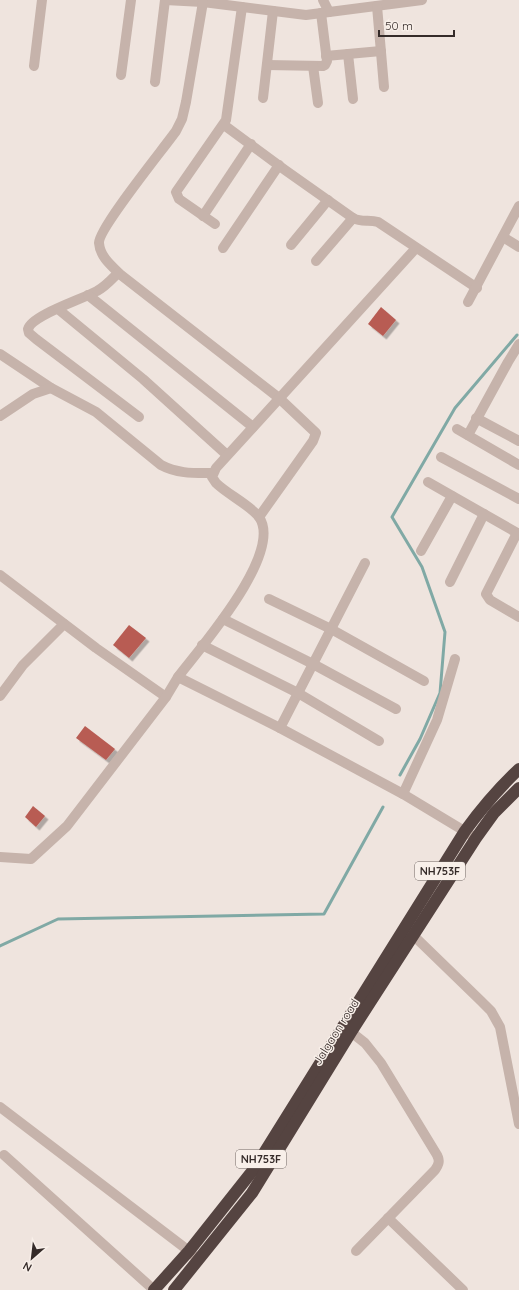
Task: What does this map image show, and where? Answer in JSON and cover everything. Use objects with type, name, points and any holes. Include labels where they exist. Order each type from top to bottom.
[{"type":"highway","name":"NH753F","points":[[377,984],[404,929],[465,831],[477,815],[519,769]]},
{"type":"highway","name":"Jalgaon road","points":[[174,1290],[252,1193],[273,1150],[352,1032],[355,1018],[377,984],[414,936],[476,838],[494,813],[519,788]]},
{"type":"highway","name":"NH753F","points":[[154,1290],[189,1252],[254,1170],[273,1150],[355,1018]]},
{"type":"street","points":[[34,66],[42,0]]},
{"type":"street","points":[[121,75],[131,0]]},
{"type":"street","points":[[155,82],[165,0],[203,2],[306,15],[422,0]]},
{"type":"street","points":[[267,65],[323,66],[325,64],[325,12],[323,0]]},
{"type":"street","points":[[203,2],[182,119],[176,131],[110,220],[100,237],[99,242],[101,252],[118,273],[279,398],[316,433],[315,437],[259,516]]},
{"type":"street","points":[[377,6],[384,87]]},
{"type":"street","points":[[215,224],[179,199],[176,192],[224,125],[227,115],[242,7]]},
{"type":"street","points":[[263,98],[273,11]]},
{"type":"street","points":[[326,56],[381,51]]},
{"type":"street","points":[[348,54],[353,99]]},
{"type":"street","points":[[313,66],[318,103]]},
{"type":"street","points":[[224,125],[354,218],[361,221],[378,222],[477,288]]},
{"type":"street","points":[[203,216],[252,144]]},
{"type":"street","points":[[223,248],[279,165]]},
{"type":"street","points":[[291,245],[328,200]]},
{"type":"street","points":[[468,302],[477,288],[519,208]]},
{"type":"street","points":[[316,261],[354,218]]},
{"type":"street","points":[[503,237],[519,246]]},
{"type":"street","points":[[0,857],[31,858],[67,826],[166,697],[178,677],[223,619],[250,578],[259,558],[263,544],[263,534],[259,516],[219,486],[212,477],[213,473],[279,398],[416,248]]},
{"type":"street","points":[[118,273],[98,291],[75,300],[32,322],[28,327],[29,333],[139,417]]},
{"type":"street","points":[[88,295],[253,427]]},
{"type":"street","points":[[58,309],[144,379],[227,456]]},
{"type":"street","points":[[468,435],[476,418],[519,344]]},
{"type":"street","points":[[0,354],[51,388],[96,412],[161,465],[171,470],[182,472],[213,473]]},
{"type":"street","points":[[0,416],[33,394],[51,388]]},
{"type":"street","points":[[476,418],[519,440]]},
{"type":"street","points":[[457,429],[519,465]]},
{"type":"street","points":[[441,457],[519,499]]},
{"type":"street","points":[[428,482],[518,534],[486,594],[490,600],[519,617]]},
{"type":"street","points":[[421,551],[452,496]]},
{"type":"street","points":[[450,582],[484,514]]},
{"type":"street","points":[[280,728],[365,563]]},
{"type":"street","points":[[0,576],[102,653],[166,697]]},
{"type":"street","points":[[269,599],[331,630],[424,681]]},
{"type":"street","points":[[223,619],[396,708]]},
{"type":"street","points":[[0,696],[24,665],[64,624]]},
{"type":"street","points":[[202,645],[298,693],[379,741]]},
{"type":"street","points":[[403,794],[437,720],[455,659]]},
{"type":"street","points":[[178,677],[280,728],[403,794],[476,838]]},
{"type":"street","points":[[510,778],[519,788]]},
{"type":"street","points":[[404,929],[414,936],[481,1001],[497,1021],[500,1027],[519,1124]]},
{"type":"street","points":[[352,1032],[365,1043],[381,1063],[439,1159],[439,1164],[435,1170],[356,1251]]},
{"type":"street","points":[[0,1107],[198,1260]]},
{"type":"street","points":[[4,1155],[154,1290]]},
{"type":"street","points":[[388,1218],[463,1290]]},
{"type":"building","points":[[381,307],[396,320],[383,336],[368,324]]},
{"type":"building","points":[[129,625],[146,638],[129,658],[113,645]]},
{"type":"building","points":[[85,726],[115,749],[106,760],[76,738]]},
{"type":"building","points":[[33,806],[45,816],[36,827],[25,817]]},
{"type":"waterway","points":[[400,775],[420,739],[440,693],[445,632],[422,567],[392,517],[455,408],[517,335]]},
{"type":"waterway","points":[[0,946],[58,919],[324,914],[383,807]]}]
